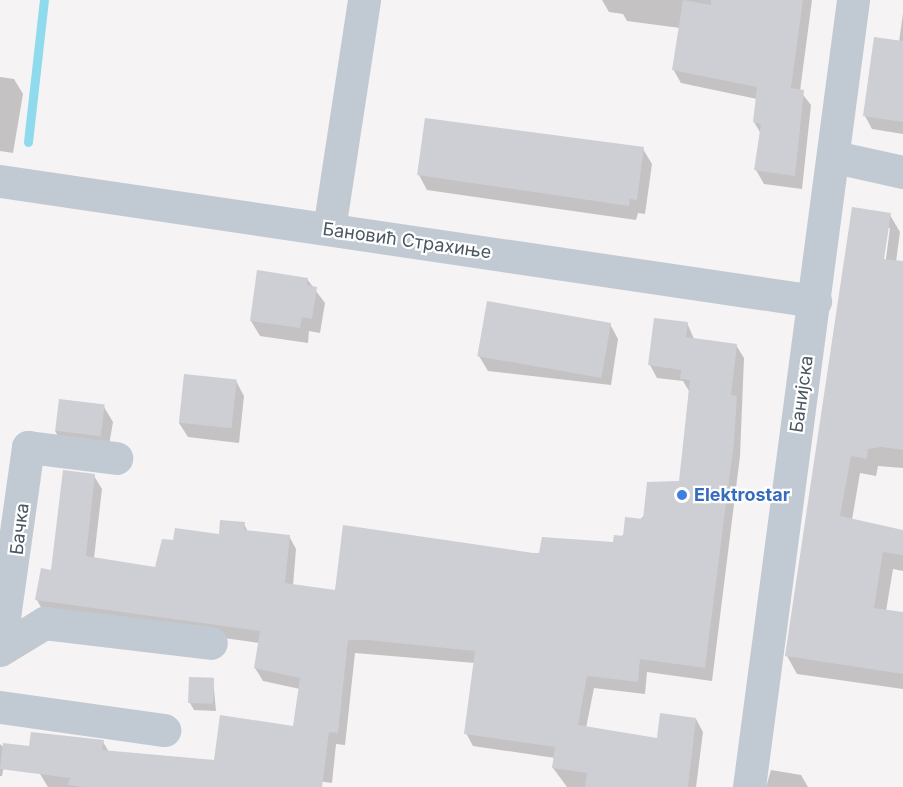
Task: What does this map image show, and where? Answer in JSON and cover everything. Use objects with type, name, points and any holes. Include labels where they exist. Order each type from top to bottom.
[{"type":"street","points":[[329,229],[364,0]]},
{"type":"street","name":"Банијска","points":[[749,787],[835,157],[853,0]]},
{"type":"street","points":[[835,157],[903,172]]},
{"type":"street","name":"Бановић Страхиње","points":[[0,181],[815,301]]},
{"type":"street","name":"Бачка","points":[[0,648],[28,447],[116,458]]},
{"type":"street","points":[[0,648],[44,623],[211,643]]},
{"type":"street","points":[[0,707],[164,730]]},
{"type":"building","points":[[683,0],[711,5],[711,0],[803,0],[791,88],[804,90],[795,176],[754,170],[761,124],[753,122],[757,87],[672,70]]},
{"type":"building","points":[[874,37],[903,41],[903,122],[863,116]]},
{"type":"building","points":[[425,118],[644,147],[637,200],[630,199],[629,206],[417,175]]},
{"type":"building","points":[[852,207],[891,213],[884,259],[903,261],[903,450],[881,447],[868,449],[867,459],[851,456],[840,516],[903,530],[903,555],[883,552],[874,608],[903,612],[903,674],[785,656]]},
{"type":"building","points":[[257,270],[308,278],[307,285],[317,287],[312,319],[302,317],[300,328],[250,321]]},
{"type":"building","points":[[487,301],[611,323],[601,378],[477,356]]},
{"type":"building","points":[[654,318],[688,322],[686,337],[737,344],[731,395],[737,396],[734,442],[705,668],[640,659],[638,682],[587,676],[578,725],[657,738],[660,713],[696,718],[688,787],[585,787],[587,773],[552,768],[555,747],[464,734],[475,651],[367,640],[348,640],[338,733],[329,732],[322,787],[82,787],[68,785],[70,778],[0,769],[3,743],[29,746],[31,732],[104,740],[102,750],[214,760],[220,715],[293,726],[300,678],[254,668],[260,631],[35,600],[41,568],[51,570],[63,470],[95,474],[86,556],[155,567],[162,539],[173,540],[175,528],[219,534],[220,520],[245,522],[244,530],[290,535],[285,583],[335,590],[343,525],[533,553],[539,553],[542,537],[613,542],[614,535],[623,536],[625,517],[643,519],[647,482],[679,481],[690,380],[680,379],[681,370],[648,365]]},
{"type":"building","points":[[184,374],[237,380],[232,428],[179,423]]},
{"type":"building","points":[[59,399],[105,405],[101,436],[55,431]]},
{"type":"building","points":[[189,677],[214,678],[213,704],[188,703]]},
{"type":"waterway","points":[[28,142],[44,0]]},
{"type":"place","name":"Elektrostar","points":[[682,495]]}]
